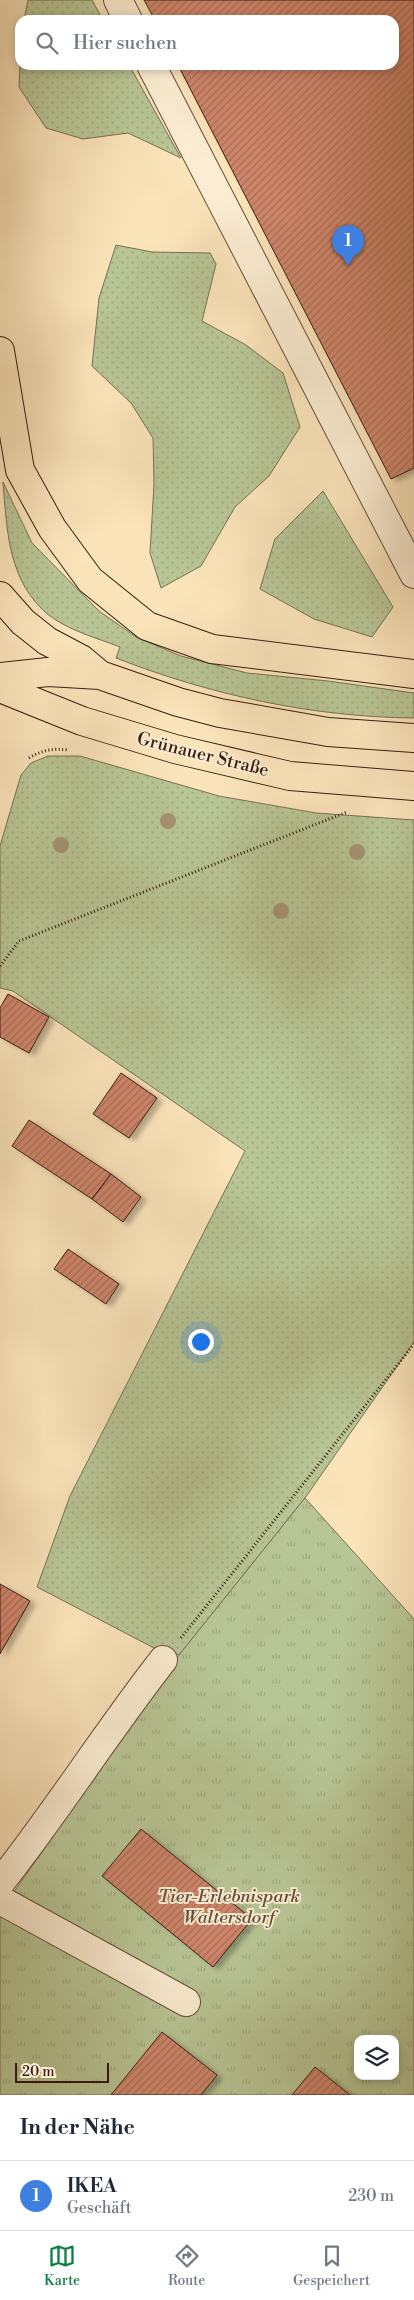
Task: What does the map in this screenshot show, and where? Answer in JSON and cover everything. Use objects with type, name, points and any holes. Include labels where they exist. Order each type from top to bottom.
[{"type":"main road","points":[[0,351],[20,470],[52,528],[90,580],[147,626],[212,649],[414,674]]},
{"type":"main road","points":[[0,596],[23,622],[47,641],[82,659],[100,675]]},
{"type":"main road","points":[[0,677],[48,672],[100,675],[178,702],[220,713],[328,732],[414,738]]},
{"type":"main road","name":"Grünauer Straße","points":[[0,688],[82,721],[175,749],[290,776],[414,786]]},
{"type":"lane","points":[[118,0],[126,15]]},
{"type":"lane","points":[[154,70],[414,574]]},
{"type":"lane","points":[[0,1884],[26,1851],[126,1707],[163,1660]]},
{"type":"lane","points":[[0,1900],[186,2002]]},
{"type":"path","points":[[0,966],[19,941],[352,810]]},
{"type":"path","points":[[163,1660],[414,1344]]},
{"type":"green space","points":[[28,0],[92,0],[100,15],[25,15]]},
{"type":"green space","points":[[20,70],[132,70],[181,158],[128,133],[83,139],[46,128],[19,87]]},
{"type":"green space","points":[[116,245],[152,252],[210,253],[216,264],[202,321],[246,345],[283,373],[300,427],[269,476],[235,507],[201,566],[161,588],[150,553],[154,484],[153,438],[131,403],[92,366],[99,298]]},
{"type":"green space","points":[[3,482],[32,543],[99,611],[136,637],[181,656],[247,673],[328,681],[414,693],[414,718],[338,713],[262,702],[188,683],[116,658],[120,647],[75,630],[50,616],[36,603],[26,588],[12,555],[6,519]]},
{"type":"green space","points":[[323,491],[393,607],[372,637],[314,619],[260,589],[275,539]]},
{"type":"green space","points":[[48,756],[80,756],[219,796],[316,813],[414,820],[414,1342],[305,1498],[179,1655],[154,1648],[37,1587],[70,1496],[245,1151],[13,991],[0,988],[0,846],[21,775],[31,763]]},
{"type":"green space","name":"Tier-Erlebnispark Waltersdorf","points":[[305,1498],[414,1619],[414,2095],[0,2095],[0,1912],[179,1655]]},
{"type":"building","points":[[144,0],[414,0],[414,468],[391,479],[181,70],[399,70],[399,15],[152,15]]},
{"type":"building","points":[[8,994],[49,1017],[29,1053],[0,1037],[0,1008]]},
{"type":"building","points":[[121,1073],[157,1098],[129,1138],[93,1114]]},
{"type":"building","points":[[29,1120],[111,1174],[92,1199],[12,1146]]},
{"type":"building","points":[[111,1174],[141,1197],[123,1222],[92,1199]]},
{"type":"building","points":[[68,1249],[119,1284],[106,1304],[54,1269]]},
{"type":"building","points":[[0,1584],[30,1601],[0,1654]]},
{"type":"building","points":[[141,1829],[252,1919],[213,1967],[102,1876]]},
{"type":"building","points":[[162,2032],[217,2075],[201,2095],[111,2095]]},
{"type":"building","points":[[315,2067],[350,2095],[292,2095]]},
{"type":"place","name":"IKEA","points":[[348,266]]}]
